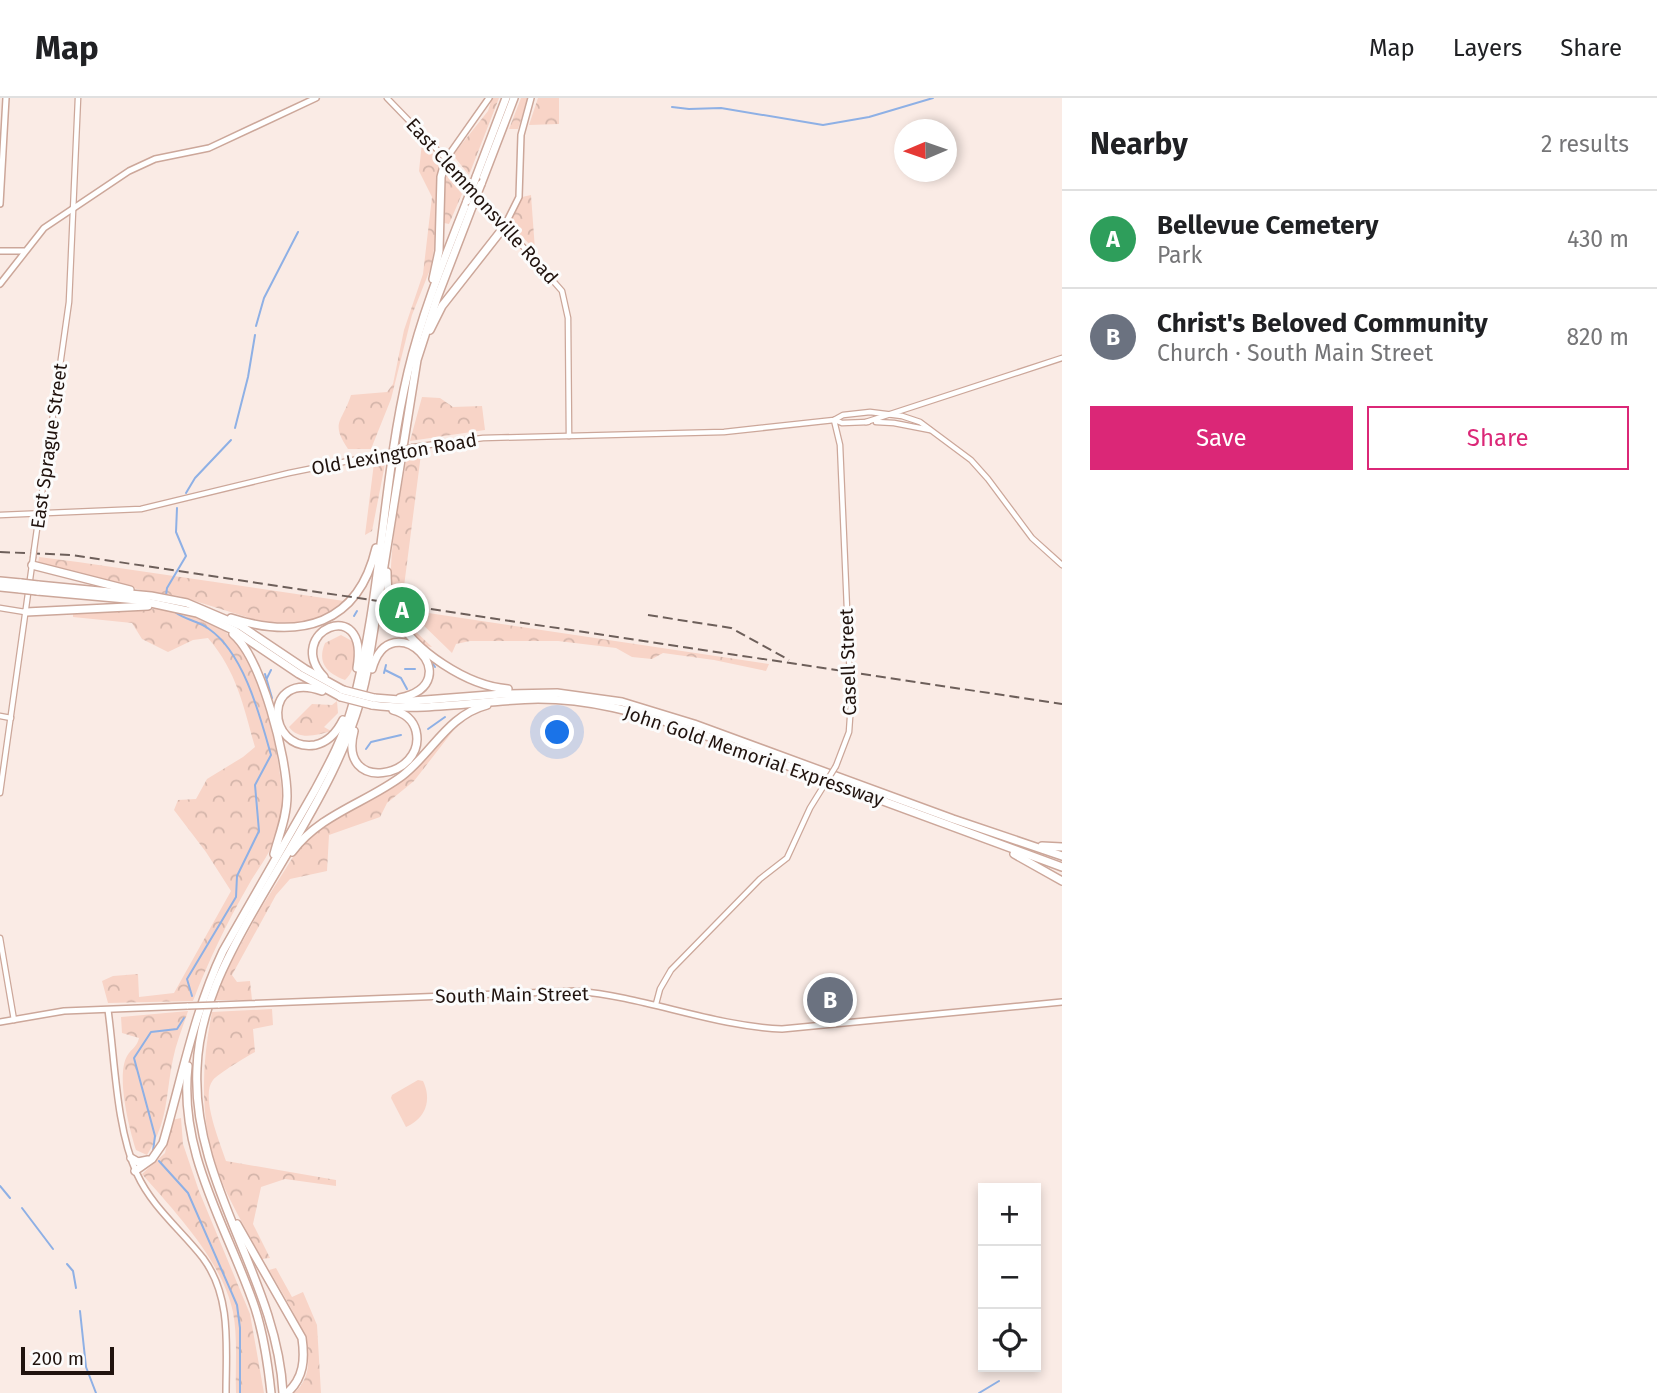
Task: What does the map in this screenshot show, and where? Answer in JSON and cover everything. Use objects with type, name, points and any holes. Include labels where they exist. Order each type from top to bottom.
[{"type":"highway","points":[[479,181],[506,98]]},
{"type":"highway","points":[[427,305],[514,98]]},
{"type":"highway","points":[[362,682],[385,506],[408,373],[439,251],[441,177],[446,159]]},
{"type":"highway","points":[[222,1197],[302,1338],[304,1358],[299,1379],[284,1391],[274,1334],[266,1307],[222,1197],[206,1153],[200,1125],[197,1068],[200,1039],[216,981],[322,793],[344,748],[362,682],[417,360],[470,204]]},
{"type":"highway","points":[[417,360],[442,306],[504,227]]},
{"type":"highway","points":[[194,606],[246,622],[277,627],[309,625],[335,615],[352,601],[367,576],[385,506]]},
{"type":"highway","points":[[387,548],[387,589],[390,604],[402,626],[423,647],[465,678],[484,686],[557,693]]},
{"type":"highway","points":[[33,562],[155,602]]},
{"type":"highway","name":"John Gold Memorial Expressway","points":[[0,581],[21,586],[155,602],[197,613],[222,625],[314,682],[377,703],[418,707],[539,699],[594,704],[654,718],[1062,867]]},
{"type":"highway","name":"John Gold Memorial Expressway","points":[[0,587],[21,586]]},
{"type":"highway","name":"John Gold Memorial Expressway","points":[[155,602],[169,598],[241,626],[342,693]]},
{"type":"highway","points":[[26,612],[155,602]]},
{"type":"highway","points":[[222,625],[249,653],[280,745],[287,797],[272,865]]},
{"type":"highway","points":[[328,684],[316,666],[313,648],[320,632],[336,625],[349,628],[357,639],[359,650],[356,674],[362,682]]},
{"type":"highway","points":[[362,682],[379,652],[387,645],[404,643],[421,652],[429,667],[429,678],[425,685],[411,695],[377,703]]},
{"type":"highway","points":[[342,693],[309,687],[291,689],[278,705],[280,727],[289,738],[298,743],[318,744],[334,735],[344,718],[354,712]]},
{"type":"highway","name":"John Gold Memorial Expressway","points":[[377,703],[557,693],[597,697],[647,708],[1062,856]]},
{"type":"highway","points":[[266,889],[303,837],[402,776],[447,728],[464,715],[485,706],[519,701]]},
{"type":"highway","points":[[354,712],[359,718],[352,743],[354,757],[365,771],[383,774],[396,769],[414,751],[416,730],[410,719],[377,703]]},
{"type":"highway","points":[[135,1171],[152,1159],[163,1143],[211,975],[329,764],[354,712]]},
{"type":"highway","points":[[953,819],[1001,835],[1062,848]]},
{"type":"highway","points":[[962,830],[1021,857],[1062,881]]},
{"type":"highway","points":[[191,1041],[187,1102],[196,1159],[254,1307],[263,1337],[271,1393]]},
{"type":"highway","points":[[131,1158],[144,1162],[152,1159]]},
{"type":"main road","points":[[0,204],[6,98]]},
{"type":"main road","name":"East Sprague Street","points":[[0,793],[68,315],[78,98]]},
{"type":"main road","points":[[0,284],[44,228],[143,164],[209,148],[316,98]]},
{"type":"main road","name":"East Clemmonsville Road","points":[[387,98],[446,159],[556,282],[564,295],[568,318],[569,436]]},
{"type":"main road","points":[[446,159],[481,113],[489,98]]},
{"type":"main road","points":[[504,227],[519,197],[521,135],[531,98]]},
{"type":"main road","points":[[0,251],[24,251]]},
{"type":"main road","name":"Old Lexington Road","points":[[0,515],[141,509],[289,472],[413,447],[483,438],[733,432],[834,420],[851,414],[891,414],[1062,358]]},
{"type":"main road","points":[[866,422],[891,414],[913,419],[930,430],[971,460],[1032,538],[1062,565]]},
{"type":"main road","name":"Old Lexington Road","points":[[834,420],[842,423],[866,422]]},
{"type":"main road","name":"Casell Street","points":[[656,1004],[660,989],[671,970],[761,879],[787,858],[810,808],[835,766],[849,732],[851,704],[840,445],[834,420]]},
{"type":"main road","points":[[866,422],[894,423],[930,430]]},
{"type":"main road","points":[[0,608],[26,612]]},
{"type":"main road","points":[[0,716],[11,718]]},
{"type":"main road","points":[[0,938],[14,1020]]},
{"type":"main road","name":"South Main Street","points":[[0,1023],[64,1011],[576,991],[656,1004],[752,1027],[790,1029],[1062,1003]]},
{"type":"main road","points":[[108,1010],[122,1121],[135,1171],[155,1203],[204,1259],[219,1289],[225,1313],[226,1393]]},
{"type":"green space","points":[[492,98],[499,98],[469,175],[453,155],[488,111]]},
{"type":"green space","points":[[521,98],[528,98],[518,129],[509,129]]},
{"type":"green space","points":[[538,98],[559,98],[559,124],[529,125]]},
{"type":"green space","points":[[422,142],[440,162],[437,178],[436,237],[431,267],[412,315],[391,399],[371,449],[348,449],[340,433],[341,417],[351,395],[387,392],[393,384],[404,330],[423,274],[432,197],[419,171]]},
{"type":"green space","points":[[445,174],[462,194],[449,224],[444,223]]},
{"type":"green space","points":[[531,195],[535,250],[510,224],[522,197]]},
{"type":"green space","points":[[422,397],[440,398],[453,407],[482,406],[485,430],[410,441]]},
{"type":"green space","points":[[421,454],[402,602],[393,601],[392,549],[407,455]]},
{"type":"green space","points":[[386,459],[372,531],[365,535],[374,463]]},
{"type":"green space","points":[[39,557],[344,601],[324,616],[304,622],[266,623],[179,596],[145,591],[38,564]]},
{"type":"green space","points":[[394,607],[402,608],[414,630],[432,647],[426,646],[415,637]]},
{"type":"green space","points":[[155,609],[186,614],[206,621],[225,631],[244,652],[262,694],[269,719],[279,770],[282,813],[272,846],[225,928],[193,1001],[108,1003],[102,981],[113,976],[138,974],[139,997],[174,993],[231,891],[174,810],[178,800],[196,799],[207,779],[255,747],[243,703],[232,676],[208,638],[193,640],[168,652],[142,639],[132,623],[73,617],[73,614]]},
{"type":"green space","points":[[415,611],[769,664],[766,671],[663,653],[652,659],[632,657],[616,648],[558,641],[470,641],[456,644],[452,653],[417,619]]},
{"type":"green space","points":[[341,635],[352,641],[354,652],[353,667],[345,680],[328,670],[322,656],[325,643]]},
{"type":"green space","points":[[337,701],[338,713],[324,727],[331,731],[303,735],[289,727],[312,704],[332,705]]},
{"type":"green space","points":[[452,727],[456,727],[414,781],[387,803],[380,817],[329,835],[327,871],[290,879],[276,895],[232,975],[237,982],[250,981],[252,1000],[215,1000],[228,968],[261,908],[303,841],[401,781],[425,760]]},
{"type":"green space","points":[[272,1009],[273,1025],[253,1029],[255,1052],[216,1077],[210,1087],[212,1119],[226,1161],[336,1180],[336,1186],[285,1179],[261,1187],[253,1224],[270,1258],[262,1259],[229,1198],[213,1157],[205,1116],[204,1074],[212,1012]]},
{"type":"green space","points":[[188,1011],[174,1053],[163,1119],[147,1155],[136,1150],[123,1089],[124,1065],[139,1038],[122,1033],[121,1017]]},
{"type":"green space","points":[[418,1080],[423,1081],[426,1088],[427,1102],[423,1114],[406,1127],[391,1098]]},
{"type":"green space","points":[[181,1118],[183,1144],[199,1191],[250,1314],[264,1393],[236,1393],[233,1312],[219,1274],[196,1238],[142,1174],[165,1153],[172,1120]]},
{"type":"green space","points":[[276,1268],[292,1297],[303,1292],[317,1325],[321,1393],[294,1393],[304,1380],[308,1365],[307,1348],[294,1314],[269,1270]]},
{"type":"waterway","points":[[672,107],[721,108],[823,125],[869,117],[933,98]]},
{"type":"waterway","points":[[256,326],[264,298],[298,232]]},
{"type":"waterway","points":[[235,428],[255,335]]},
{"type":"waterway","points":[[186,493],[195,478],[231,440]]},
{"type":"waterway","points":[[166,595],[167,588],[186,556],[176,532],[177,508]]},
{"type":"waterway","points":[[354,616],[357,611]]},
{"type":"waterway","points":[[175,612],[209,629],[232,653],[249,686],[271,755],[255,785],[259,831],[237,876],[236,897],[187,979],[192,996]]},
{"type":"waterway","points":[[384,673],[386,665]]},
{"type":"waterway","points":[[405,669],[415,669]]},
{"type":"waterway","points":[[267,678],[271,670]]},
{"type":"waterway","points":[[385,670],[401,678],[407,689]]},
{"type":"waterway","points":[[265,674],[272,698]]},
{"type":"waterway","points":[[428,729],[445,717]]},
{"type":"waterway","points":[[366,749],[371,742],[401,735]]},
{"type":"waterway","points":[[153,1151],[155,1136],[134,1058],[151,1032],[177,1029],[184,1018]]},
{"type":"waterway","points":[[159,1161],[188,1193],[237,1305],[240,1328],[240,1393]]},
{"type":"waterway","points":[[0,1186],[10,1198]]},
{"type":"waterway","points":[[22,1208],[53,1249]]},
{"type":"waterway","points":[[67,1264],[73,1271],[76,1288]]},
{"type":"waterway","points":[[80,1311],[86,1367],[96,1393]]},
{"type":"waterway","points":[[979,1393],[999,1381]]},
{"type":"railway","points":[[0,552],[72,555],[1062,704]]},
{"type":"railway","points":[[648,615],[731,628],[789,660]]},
{"type":"place","name":"Bellevue Cemetery","points":[[402,610]]},
{"type":"place","name":"Christ's Beloved Community","points":[[830,1000]]}]
